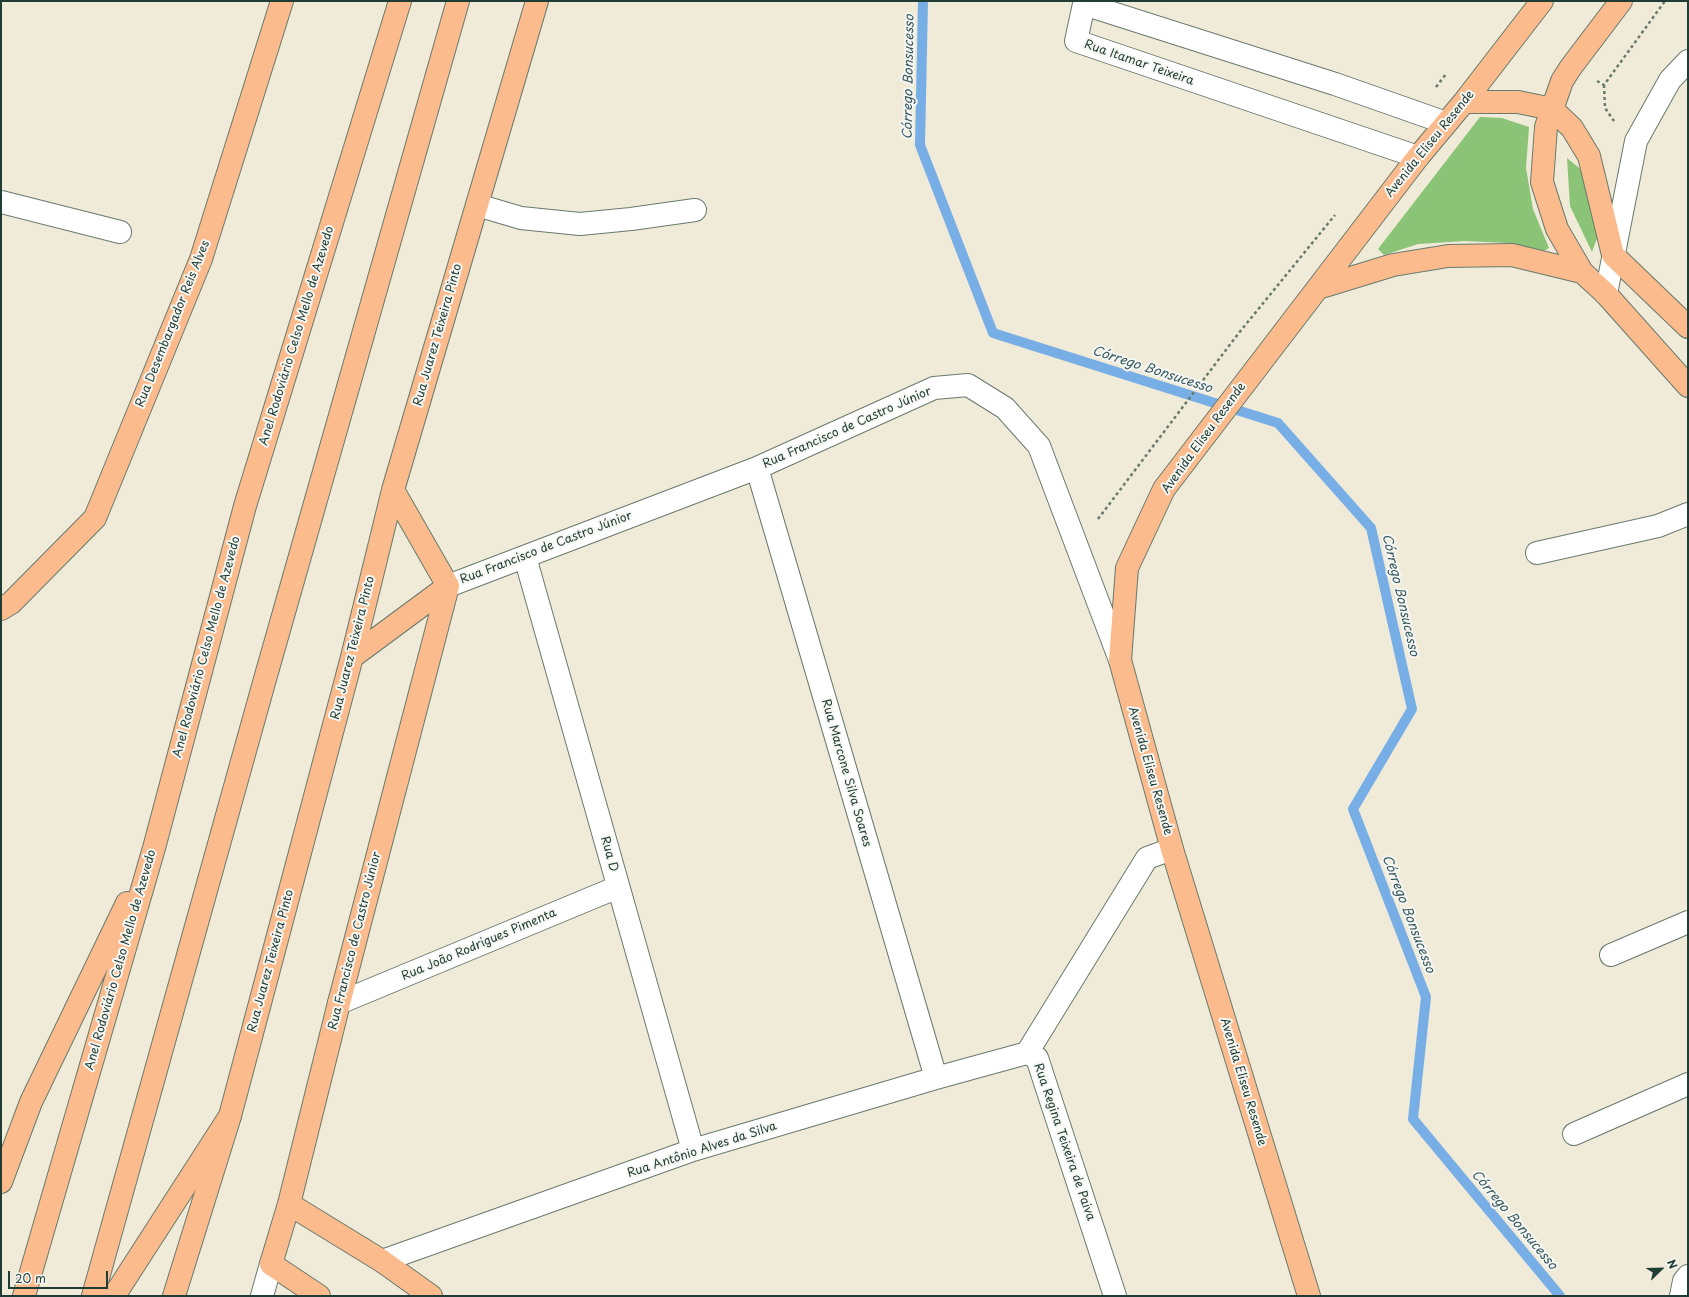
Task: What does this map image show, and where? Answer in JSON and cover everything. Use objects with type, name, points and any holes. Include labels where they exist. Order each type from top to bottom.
[{"type":"main road","name":"Rua Desembargador Reis Alves","points":[[1,609],[11,603],[95,518],[201,259],[282,1]]},
{"type":"main road","name":"Anel Rodoviário Celso Mello de Azevedo","points":[[24,1296],[154,848],[245,506],[400,1]]},
{"type":"main road","points":[[93,1296],[264,679],[458,1]]},
{"type":"main road","name":"Rua Juarez Teixeira Pinto","points":[[174,1296],[230,1116],[352,657],[393,490],[537,1]]},
{"type":"main road","name":"Avenida Eliseu Resende","points":[[1309,1296],[1172,849],[1120,660],[1127,568],[1164,488],[1418,157],[1464,102],[1542,1]]},
{"type":"main road","points":[[1621,1],[1571,67],[1562,82],[1546,127],[1542,182],[1557,229],[1582,272],[1606,294],[1688,386]]},
{"type":"main road","points":[[1464,102],[1518,102],[1552,109],[1572,128],[1589,156],[1613,255],[1688,327]]},
{"type":"main road","points":[[1318,288],[1393,265],[1448,256],[1512,255],[1582,272]]},
{"type":"main road","name":"Rua Francisco de Castro Júnior","points":[[271,1264],[289,1204],[339,1003],[448,586],[393,490]]},
{"type":"main road","points":[[352,657],[448,586]]},
{"type":"main road","points":[[1,1182],[31,1102],[154,848]]},
{"type":"main road","points":[[114,1296],[230,1116]]},
{"type":"main road","points":[[289,1204],[382,1261],[431,1296]]},
{"type":"main road","points":[[271,1264],[319,1296]]},
{"type":"street","name":"Rua Itamar Teixeira","points":[[1418,157],[1076,41],[1084,4],[1335,84],[1446,123]]},
{"type":"street","points":[[1606,294],[1636,140],[1670,80],[1688,61]]},
{"type":"street","points":[[1,202],[120,232]]},
{"type":"street","points":[[477,206],[521,218],[580,224],[630,220],[695,210]]},
{"type":"street","name":"Rua Francisco de Castro Júnior","points":[[448,586],[757,468],[934,388],[968,385],[1005,408],[1039,446],[1120,660]]},
{"type":"street","name":"Rua Marcone Silva Soares","points":[[757,468],[936,1078]]},
{"type":"street","points":[[1537,553],[1658,526],[1688,514]]},
{"type":"street","name":"Rua D","points":[[525,557],[693,1150]]},
{"type":"street","name":"Rua Regina Teixeira de Paiva","points":[[1115,1296],[1037,1058],[1027,1054],[1147,858],[1172,849]]},
{"type":"street","name":"Rua João Rodrigues Pimenta","points":[[339,1003],[618,886]]},
{"type":"street","points":[[1611,955],[1688,922]]},
{"type":"street","name":"Rua Antônio Alves da Silva","points":[[382,1261],[693,1150],[936,1078],[1027,1054]]},
{"type":"street","points":[[1574,1134],[1688,1084]]},
{"type":"street","name":"Rua Francisco de Castro Júnior","points":[[262,1296],[271,1264]]},
{"type":"street","points":[[1681,1296],[1684,1281],[1688,1276]]},
{"type":"path","points":[[1136,469],[1238,334]]},
{"type":"green space","points":[[1480,117],[1502,118],[1529,127],[1526,168],[1533,209],[1549,248],[1542,252],[1507,243],[1465,241],[1418,244],[1384,255],[1378,249]]},
{"type":"green space","points":[[1567,158],[1584,172],[1599,233],[1592,252],[1570,206]]},
{"type":"waterway","name":"Córrego Bonsucesso","points":[[923,1],[920,145],[993,333],[1278,423],[1371,528],[1412,709],[1353,809],[1426,997],[1413,1119],[1560,1296]]}]
